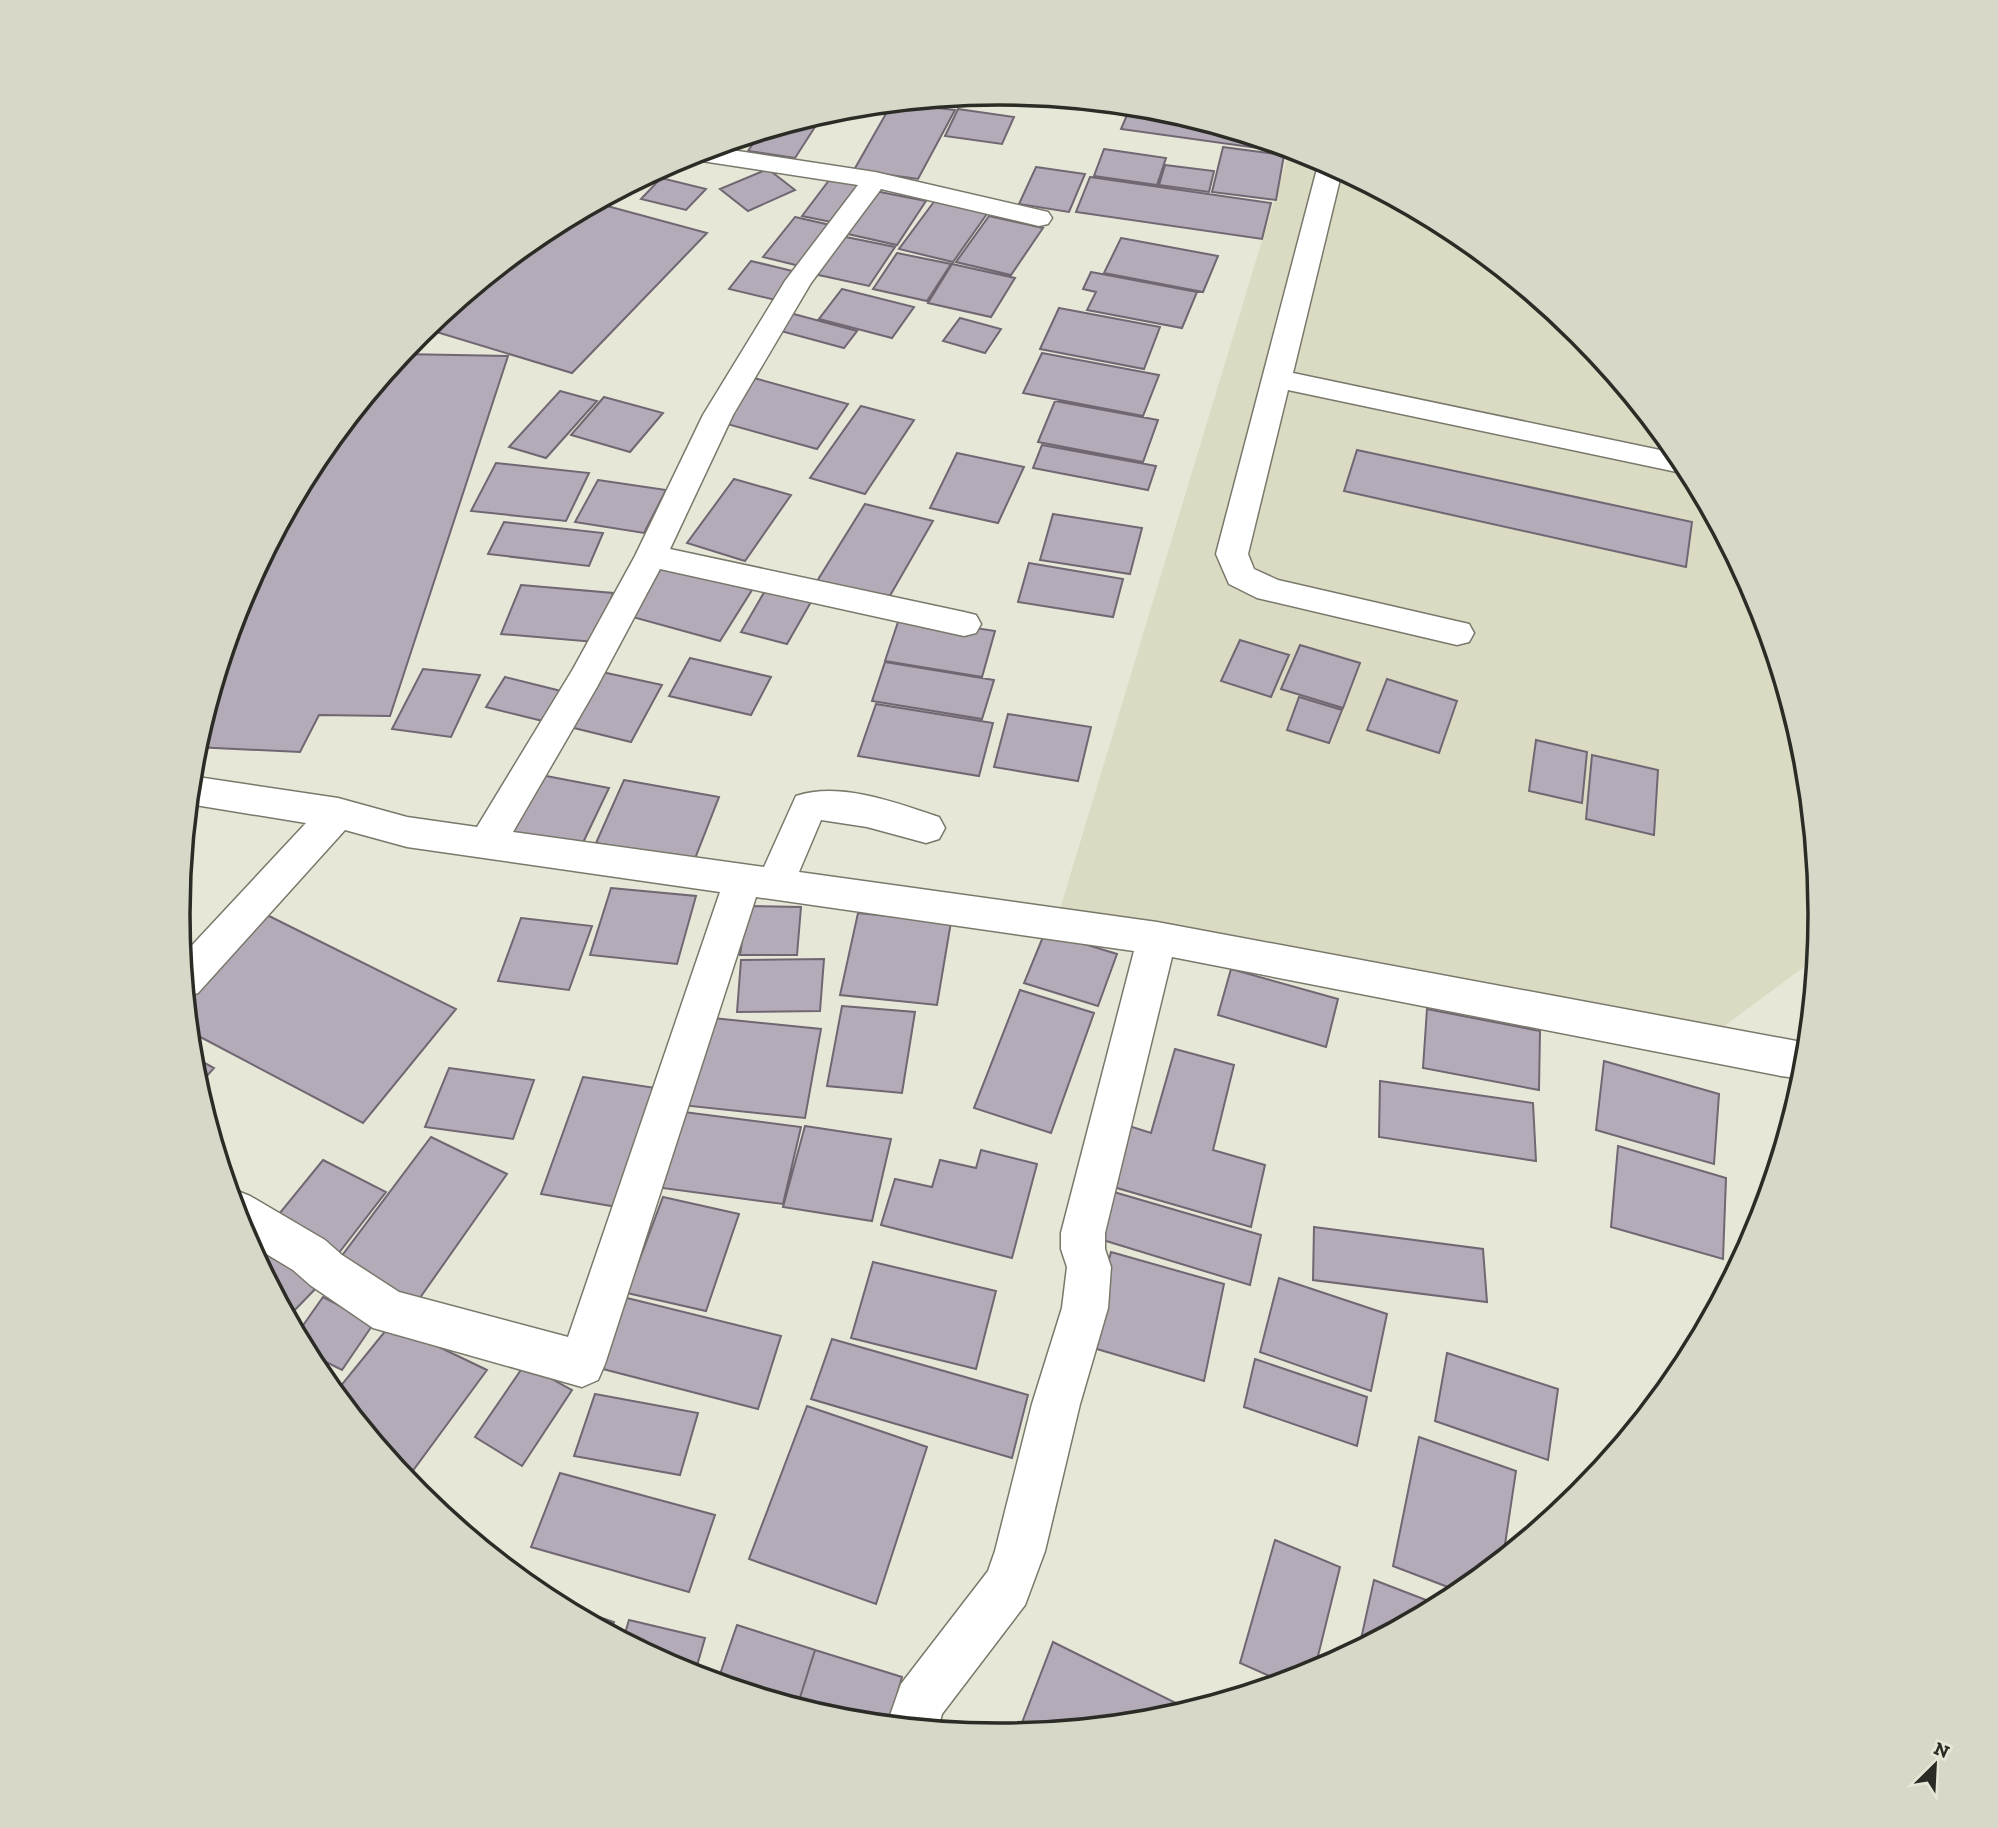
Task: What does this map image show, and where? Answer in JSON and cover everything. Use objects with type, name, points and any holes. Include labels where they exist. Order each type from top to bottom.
[{"type":"street","points":[[719,156],[875,180],[1039,218]]},
{"type":"street","points":[[1328,175],[1232,554],[1241,576],[1269,590],[1457,633]]},
{"type":"street","points":[[487,843],[585,678],[652,556],[725,404],[799,281],[875,180]]},
{"type":"street","points":[[1278,379],[1670,463]]},
{"type":"street","points":[[652,556],[964,624]]},
{"type":"street","points":[[200,792],[338,813],[407,832],[1157,939],[1794,1060]]},
{"type":"street","points":[[251,1220],[309,1255],[326,1270],[389,1312],[582,1364],[759,882],[808,806],[818,804],[849,809],[926,828]]},
{"type":"street","points":[[192,972],[338,813]]},
{"type":"street","points":[[915,1718],[919,1702],[1007,1587],[1020,1551],[1056,1404],[1085,1308],[1089,1267],[1083,1249],[1083,1233],[1157,939]]},
{"type":"shaded area","points":[[1287,159],[1357,188],[1404,213],[1491,272],[1571,342],[1641,422],[1672,465],[1725,556],[1765,654],[1780,705],[1801,808],[1808,914],[1806,965],[1699,1045],[1060,909]]},
{"type":"building","points":[[936,108],[955,110],[918,179],[854,170],[886,113]]},
{"type":"building","points":[[958,109],[1014,117],[1002,144],[945,136]]},
{"type":"building","points":[[1127,116],[1208,133],[1259,148],[1121,129]]},
{"type":"building","points":[[815,127],[795,158],[748,151],[753,144]]},
{"type":"building","points":[[1223,147],[1284,157],[1276,200],[1212,192]]},
{"type":"building","points":[[1104,149],[1166,158],[1157,185],[1094,176]]},
{"type":"building","points":[[1165,165],[1214,171],[1209,192],[1159,185]]},
{"type":"building","points":[[1036,167],[1085,174],[1069,212],[1019,204]]},
{"type":"building","points":[[768,169],[795,190],[748,211],[720,189]]},
{"type":"building","points":[[833,175],[865,182],[836,223],[802,216]]},
{"type":"building","points":[[1090,177],[1271,203],[1262,239],[1076,212]]},
{"type":"building","points":[[663,178],[706,189],[686,210],[641,199]]},
{"type":"building","points":[[870,190],[926,201],[897,245],[839,232]]},
{"type":"building","points":[[936,199],[989,211],[953,262],[899,249]]},
{"type":"building","points":[[607,206],[707,233],[572,373],[438,332],[507,272],[550,241]]},
{"type":"building","points":[[989,216],[1043,228],[1011,275],[956,262]]},
{"type":"building","points":[[795,217],[839,227],[808,268],[763,257]]},
{"type":"building","points":[[841,236],[895,247],[869,286],[814,274]]},
{"type":"building","points":[[1121,238],[1218,256],[1203,292],[1104,273]]},
{"type":"building","points":[[897,253],[951,264],[927,301],[873,289]]},
{"type":"building","points":[[751,261],[801,273],[780,301],[729,289]]},
{"type":"building","points":[[952,264],[1015,278],[991,317],[928,303]]},
{"type":"building","points":[[1091,272],[1197,292],[1182,328],[1087,310],[1096,292],[1083,289]]},
{"type":"building","points":[[842,289],[914,307],[892,338],[819,319]]},
{"type":"building","points":[[1059,308],[1160,327],[1144,369],[1040,349]]},
{"type":"building","points":[[790,313],[857,331],[844,348],[777,330]]},
{"type":"building","points":[[960,318],[1001,329],[985,353],[943,341]]},
{"type":"building","points":[[1042,353],[1159,375],[1143,416],[1023,393]]},
{"type":"building","points":[[416,354],[508,356],[390,716],[319,715],[300,752],[208,748],[233,654],[273,556],[326,465],[357,422]]},
{"type":"building","points":[[754,378],[848,404],[817,449],[720,422]]},
{"type":"building","points":[[560,391],[597,401],[546,458],[509,447]]},
{"type":"building","points":[[604,397],[663,413],[630,452],[571,435]]},
{"type":"building","points":[[1055,401],[1158,420],[1143,462],[1038,442]]},
{"type":"building","points":[[861,406],[914,420],[865,494],[810,478]]},
{"type":"building","points":[[1042,445],[1156,466],[1148,490],[1033,468]]},
{"type":"building","points":[[1357,450],[1692,522],[1686,567],[1344,491]]},
{"type":"building","points":[[957,453],[1024,467],[998,523],[930,508]]},
{"type":"building","points":[[496,463],[589,473],[566,521],[471,511]]},
{"type":"building","points":[[734,479],[791,495],[745,561],[687,543]]},
{"type":"building","points":[[598,480],[666,490],[644,533],[575,522]]},
{"type":"building","points":[[865,504],[933,521],[884,606],[814,586]]},
{"type":"building","points":[[1053,514],[1142,528],[1130,574],[1040,560]]},
{"type":"building","points":[[504,522],[603,533],[589,566],[488,554]]},
{"type":"building","points":[[1029,563],[1123,579],[1113,617],[1018,602]]},
{"type":"building","points":[[663,566],[752,590],[720,641],[629,616]]},
{"type":"building","points":[[769,584],[815,595],[787,644],[741,632]]},
{"type":"building","points":[[521,585],[613,593],[595,642],[501,634]]},
{"type":"building","points":[[900,616],[995,631],[982,677],[885,661]]},
{"type":"building","points":[[1240,640],[1289,655],[1271,697],[1221,681]]},
{"type":"building","points":[[1300,645],[1360,663],[1343,708],[1281,689]]},
{"type":"building","points":[[690,658],[771,677],[751,715],[669,696]]},
{"type":"building","points":[[885,662],[994,680],[982,719],[872,701]]},
{"type":"building","points":[[423,669],[480,675],[451,737],[392,729]]},
{"type":"building","points":[[602,672],[662,685],[631,742],[570,727]]},
{"type":"building","points":[[505,677],[569,693],[551,723],[486,707]]},
{"type":"building","points":[[1387,679],[1457,701],[1439,753],[1367,730]]},
{"type":"building","points":[[1299,697],[1342,710],[1329,743],[1287,730]]},
{"type":"building","points":[[876,704],[993,723],[979,776],[858,756]]},
{"type":"building","points":[[1008,714],[1091,727],[1078,781],[994,767]]},
{"type":"building","points":[[1536,740],[1587,752],[1582,803],[1529,791]]},
{"type":"building","points":[[1592,755],[1658,770],[1654,835],[1586,819]]},
{"type":"building","points":[[541,775],[609,788],[579,851],[509,837]]},
{"type":"building","points":[[624,780],[719,797],[694,861],[596,843]]},
{"type":"building","points":[[611,888],[696,896],[677,964],[590,955]]},
{"type":"building","points":[[747,906],[801,907],[797,955],[740,955]]},
{"type":"building","points":[[858,913],[951,922],[937,1005],[840,995]]},
{"type":"building","points":[[267,915],[456,1009],[363,1123],[200,1037],[194,992]]},
{"type":"building","points":[[521,918],[592,926],[569,990],[498,981]]},
{"type":"building","points":[[1045,932],[1117,954],[1098,1006],[1024,983]]},
{"type":"building","points":[[824,959],[820,1011],[737,1012],[741,960]]},
{"type":"building","points":[[1231,969],[1338,999],[1326,1047],[1218,1015]]},
{"type":"building","points":[[1020,990],[1094,1013],[1051,1133],[974,1108]]},
{"type":"building","points":[[842,1006],[915,1012],[902,1093],[827,1086]]},
{"type":"building","points":[[1427,1009],[1540,1031],[1539,1090],[1423,1068]]},
{"type":"building","points":[[703,1017],[821,1029],[805,1118],[681,1105]]},
{"type":"building","points":[[1175,1049],[1234,1065],[1213,1150],[1265,1165],[1251,1227],[1110,1186],[1126,1125],[1151,1133]]},
{"type":"building","points":[[1604,1061],[1719,1094],[1714,1164],[1596,1130]]},
{"type":"building","points":[[204,1063],[214,1068],[207,1076]]},
{"type":"building","points":[[449,1068],[534,1080],[513,1139],[425,1127]]},
{"type":"building","points":[[583,1077],[662,1089],[623,1208],[541,1194]]},
{"type":"building","points":[[1380,1081],[1533,1103],[1536,1161],[1379,1137]]},
{"type":"building","points":[[676,1111],[801,1127],[783,1204],[655,1187]]},
{"type":"building","points":[[805,1126],[891,1139],[872,1221],[783,1207]]},
{"type":"building","points":[[431,1137],[507,1174],[417,1302],[338,1261]]},
{"type":"building","points":[[1618,1146],[1726,1178],[1723,1259],[1611,1227]]},
{"type":"building","points":[[981,1150],[1037,1164],[1012,1258],[881,1225],[895,1179],[932,1187],[940,1160],[976,1168]]},
{"type":"building","points":[[323,1160],[386,1192],[338,1254],[275,1219]]},
{"type":"building","points":[[1107,1190],[1261,1235],[1250,1285],[1093,1237]]},
{"type":"building","points":[[663,1197],[739,1214],[706,1311],[627,1293]]},
{"type":"building","points":[[1314,1227],[1483,1249],[1487,1302],[1313,1280]]},
{"type":"building","points":[[270,1240],[322,1282],[294,1311],[273,1272],[262,1248]]},
{"type":"building","points":[[1111,1252],[1224,1284],[1204,1381],[1087,1346]]},
{"type":"building","points":[[873,1262],[996,1291],[976,1369],[851,1338]]},
{"type":"building","points":[[1279,1278],[1387,1314],[1371,1391],[1260,1352]]},
{"type":"building","points":[[323,1297],[374,1323],[342,1370],[325,1362],[303,1326]]},
{"type":"building","points":[[627,1298],[781,1336],[758,1409],[599,1368]]},
{"type":"building","points":[[391,1324],[487,1370],[413,1471],[342,1385]]},
{"type":"building","points":[[832,1339],[1028,1395],[1012,1458],[811,1399]]},
{"type":"building","points":[[1447,1353],[1558,1389],[1548,1460],[1435,1421]]},
{"type":"building","points":[[1255,1359],[1367,1397],[1357,1446],[1244,1407]]},
{"type":"building","points":[[525,1364],[572,1390],[522,1466],[475,1437]]},
{"type":"building","points":[[595,1394],[698,1413],[680,1475],[574,1456]]},
{"type":"building","points":[[807,1406],[927,1447],[876,1604],[749,1559]]},
{"type":"building","points":[[1419,1437],[1516,1471],[1505,1544],[1491,1556],[1448,1587],[1393,1566]]},
{"type":"building","points":[[560,1473],[715,1515],[689,1592],[531,1547]]},
{"type":"building","points":[[1275,1540],[1340,1567],[1318,1657],[1269,1676],[1240,1663]]},
{"type":"building","points":[[1374,1580],[1427,1600],[1404,1615],[1361,1638]]},
{"type":"building","points":[[595,1615],[614,1622],[613,1625]]},
{"type":"building","points":[[629,1620],[705,1638],[697,1664],[625,1632]]},
{"type":"building","points":[[737,1625],[815,1650],[800,1697],[720,1673]]},
{"type":"building","points":[[1053,1642],[1175,1703],[1105,1716],[1022,1722]]},
{"type":"building","points":[[815,1650],[902,1677],[891,1716],[800,1697]]}]
